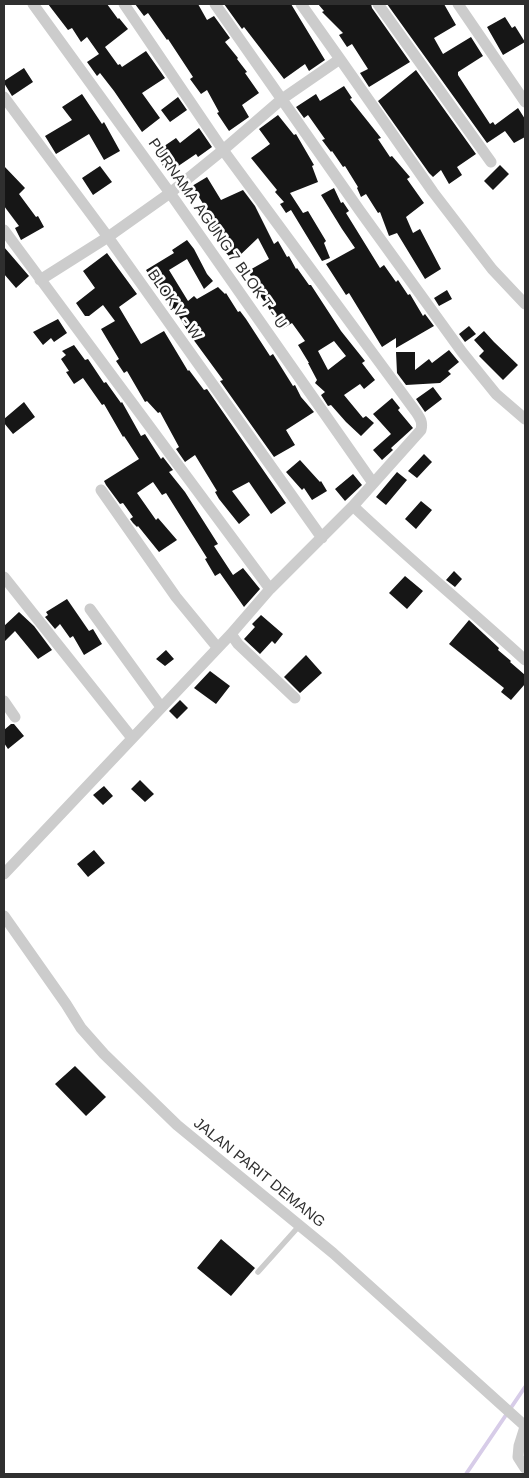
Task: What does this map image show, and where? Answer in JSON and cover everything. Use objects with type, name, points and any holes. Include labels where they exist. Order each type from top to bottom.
[{"type":"street","name":"PURNAMA AGUNG 7 BLOK T - U","points":[[33,4],[170,193],[373,483]]},
{"type":"street","points":[[4,874],[230,634],[320,535],[353,506],[420,430],[421,420],[223,150],[124,4]]},
{"type":"street","points":[[215,4],[365,219],[462,352],[496,394],[525,419]]},
{"type":"street","points":[[301,4],[439,200],[492,269],[525,304]]},
{"type":"street","points":[[378,4],[491,162]]},
{"type":"street","points":[[458,4],[525,102]]},
{"type":"street","points":[[40,280],[108,237],[170,193],[282,99],[340,59]]},
{"type":"street","name":"BLOK V - W","points":[[4,97],[108,237],[320,535]]},
{"type":"street","points":[[4,230],[270,589]]},
{"type":"street","points":[[102,490],[176,597],[217,646]]},
{"type":"street","points":[[353,506],[401,552],[453,594],[525,660]]},
{"type":"street","points":[[4,577],[132,738]]},
{"type":"street","points":[[90,609],[161,707]]},
{"type":"street","points":[[230,634],[238,644],[295,698]]},
{"type":"street","points":[[4,701],[15,717]]},
{"type":"street","name":"JALAN PARIT DEMANG","points":[[4,916],[81,1028],[104,1054],[178,1125],[333,1252],[525,1426]]},
{"type":"street","points":[[525,1426],[518,1457],[525,1468]]},
{"type":"lane","points":[[258,1272],[300,1226]]},
{"type":"building","points":[[48,4],[107,4],[128,29],[105,47],[118,65],[120,64],[122,67],[146,51],[165,78],[142,93],[160,118],[142,132],[100,73],[97,76],[87,62],[99,54],[87,37],[81,42],[72,28],[68,30]]},
{"type":"building","points":[[135,4],[198,4],[207,20],[214,16],[230,38],[225,42],[238,58],[247,72],[245,73],[259,93],[242,105],[249,117],[229,131],[217,113],[219,112],[207,90],[201,94],[190,79],[193,77],[168,39],[148,13],[144,16]]},
{"type":"building","points":[[224,4],[291,4],[325,60],[309,71],[305,64],[284,79],[244,27],[242,29]]},
{"type":"building","points":[[318,4],[371,4],[410,62],[369,87],[360,73],[368,69],[352,44],[347,47],[339,35],[343,33],[322,12],[324,11]]},
{"type":"building","points":[[387,4],[444,4],[456,25],[434,38],[443,54],[471,37],[483,56],[458,72],[458,75],[490,124],[493,122],[495,125],[518,108],[525,119],[525,137],[514,143],[505,131],[487,143]]},
{"type":"building","points":[[505,17],[512,28],[515,26],[525,42],[503,55],[487,27]]},
{"type":"building","points":[[24,68],[33,82],[12,96],[4,81]]},
{"type":"building","points":[[416,70],[476,154],[457,167],[462,175],[449,184],[441,170],[433,177],[429,173],[378,101]]},
{"type":"building","points":[[344,86],[352,98],[350,99],[381,138],[378,139],[390,157],[392,156],[410,177],[407,179],[424,203],[406,217],[413,233],[420,229],[441,269],[425,279],[397,233],[389,236],[380,212],[378,213],[366,194],[361,197],[358,187],[345,166],[343,167],[322,140],[325,139],[308,115],[304,118],[296,107],[316,94],[320,101]]},
{"type":"building","points":[[82,94],[102,124],[104,122],[120,151],[104,160],[89,134],[56,154],[45,136],[72,120],[62,107]]},
{"type":"building","points":[[178,97],[187,110],[170,122],[161,110]]},
{"type":"building","points":[[278,115],[294,135],[296,134],[314,165],[312,166],[318,182],[290,193],[303,213],[308,211],[326,241],[324,243],[330,258],[322,261],[291,210],[286,213],[280,204],[284,202],[275,192],[277,190],[251,158],[270,144],[259,129]]},
{"type":"building","points":[[199,128],[212,147],[198,157],[196,154],[168,173],[154,153],[176,138],[180,143]]},
{"type":"building","points":[[500,165],[509,174],[493,190],[484,181]]},
{"type":"building","points":[[4,166],[25,188],[19,194],[36,217],[38,216],[44,227],[21,240],[15,228],[19,226],[4,206]]},
{"type":"building","points":[[100,166],[112,182],[93,195],[82,178]]},
{"type":"building","points":[[207,177],[221,200],[243,190],[255,206],[274,244],[278,241],[287,257],[289,256],[296,269],[311,285],[341,331],[365,361],[362,363],[375,380],[364,389],[360,384],[344,395],[363,418],[366,416],[374,423],[361,436],[331,405],[328,406],[321,395],[325,392],[315,383],[317,380],[298,345],[305,341],[292,323],[282,329],[274,314],[272,315],[255,289],[257,287],[248,271],[269,259],[258,238],[236,259],[232,259],[223,250],[226,248],[212,228],[210,229],[199,217],[207,210],[192,186]],"holes":[[[334,341],[346,356],[328,370],[318,351]]]},
{"type":"building","points":[[334,188],[341,203],[343,202],[349,211],[346,213],[380,268],[384,265],[396,282],[398,280],[408,295],[410,294],[423,316],[425,314],[434,326],[396,348],[396,338],[382,347],[349,293],[346,295],[326,264],[355,248],[321,195]]},
{"type":"building","points":[[187,240],[213,281],[204,289],[187,259],[169,270],[188,301],[194,296],[197,299],[218,287],[226,293],[238,312],[240,311],[246,319],[270,356],[273,354],[293,386],[295,385],[301,397],[314,412],[286,430],[295,445],[274,457],[220,381],[223,380],[190,335],[174,308],[171,310],[146,270],[174,253],[172,250]]},
{"type":"building","points":[[4,247],[29,276],[16,288],[4,274]]},
{"type":"building","points":[[107,253],[137,294],[119,307],[141,344],[164,331],[188,371],[204,390],[207,389],[286,503],[271,514],[249,482],[232,491],[250,515],[239,524],[219,499],[215,492],[217,491],[195,455],[185,462],[176,449],[179,447],[160,412],[158,413],[147,401],[145,402],[127,371],[124,373],[116,361],[119,359],[101,329],[115,321],[103,305],[89,316],[85,316],[76,303],[95,288],[83,271]]},
{"type":"building","points":[[447,290],[452,299],[439,306],[434,298]]},
{"type":"building","points":[[58,319],[67,333],[54,342],[51,338],[43,345],[33,332]]},
{"type":"building","points":[[469,326],[476,334],[465,342],[459,334]]},
{"type":"building","points":[[484,331],[518,365],[503,380],[479,356],[484,351],[474,340]]},
{"type":"building","points":[[74,345],[85,360],[88,359],[104,383],[106,382],[122,402],[141,436],[145,434],[161,459],[163,457],[173,470],[169,472],[185,492],[218,544],[214,546],[233,575],[243,568],[260,589],[244,607],[220,573],[215,576],[205,559],[207,558],[166,493],[162,495],[153,482],[137,493],[156,520],[158,518],[177,540],[159,552],[138,526],[133,523],[130,519],[133,517],[123,503],[120,504],[106,485],[104,481],[139,459],[123,437],[104,404],[102,405],[83,378],[74,384],[66,372],[69,371],[61,359],[66,355],[62,351]]},
{"type":"building","points":[[449,350],[459,362],[448,371],[451,374],[440,383],[406,385],[397,373],[396,352],[415,352],[415,370],[429,359],[432,363]]},
{"type":"building","points":[[433,387],[442,399],[425,412],[416,399]]},
{"type":"building","points":[[392,398],[400,408],[398,410],[413,428],[391,448],[393,450],[382,460],[373,450],[391,434],[373,414]]},
{"type":"building","points":[[24,402],[35,417],[13,434],[4,423],[4,419]]},
{"type":"building","points":[[424,454],[432,462],[417,478],[408,471]]},
{"type":"building","points":[[300,460],[321,481],[327,491],[312,500],[304,488],[302,490],[286,472]]},
{"type":"building","points":[[397,472],[407,480],[386,505],[376,497]]},
{"type":"building","points":[[353,474],[362,485],[345,501],[335,489]]},
{"type":"building","points":[[421,501],[432,510],[416,529],[405,519]]},
{"type":"building","points":[[454,571],[462,579],[455,587],[446,580]]},
{"type":"building","points":[[405,576],[423,591],[407,609],[389,593]]},
{"type":"building","points":[[67,599],[89,631],[93,629],[102,644],[84,655],[73,636],[70,638],[60,624],[55,629],[45,617],[48,615],[46,612]]},
{"type":"building","points":[[19,612],[34,626],[52,650],[38,659],[15,631],[4,642],[4,626]]},
{"type":"building","points":[[261,615],[283,634],[275,644],[272,641],[260,654],[244,639],[255,627],[252,624]]},
{"type":"building","points":[[469,620],[525,675],[525,684],[511,700],[501,692],[504,688],[449,644]]},
{"type":"building","points":[[166,650],[174,659],[165,666],[156,659]]},
{"type":"building","points":[[306,655],[322,673],[300,693],[284,677]]},
{"type":"building","points":[[210,671],[230,686],[216,704],[194,688]]},
{"type":"building","points":[[180,700],[188,708],[177,719],[169,711]]},
{"type":"building","points":[[11,724],[14,724],[24,736],[8,749],[4,743],[4,730]]},
{"type":"building","points":[[140,780],[154,794],[145,802],[131,789]]},
{"type":"building","points":[[104,786],[113,796],[103,805],[93,795]]},
{"type":"building","points":[[94,850],[105,863],[88,877],[77,864]]},
{"type":"building","points":[[75,1066],[106,1097],[86,1116],[55,1084]]},
{"type":"building","points":[[221,1239],[255,1268],[231,1296],[197,1268]]},
{"type":"waterway","points":[[466,1474],[525,1387]]}]
